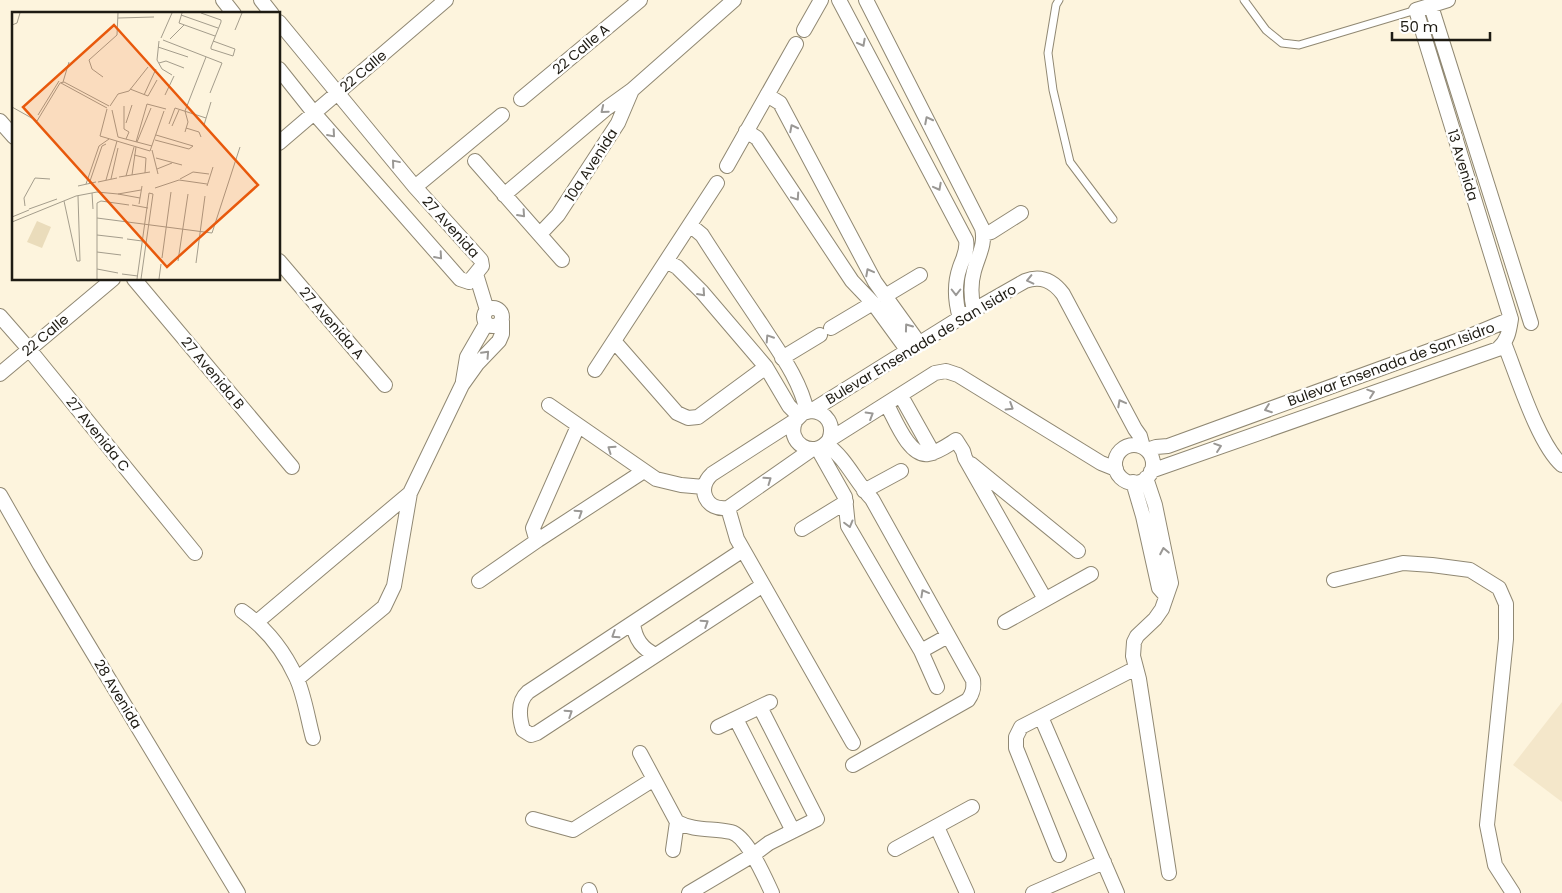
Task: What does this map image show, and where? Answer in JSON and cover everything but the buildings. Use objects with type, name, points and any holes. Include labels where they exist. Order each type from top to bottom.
[{"type":"street","points":[[223,0],[232,12]]},
{"type":"street","points":[[261,0],[270,12]]},
{"type":"street","name":"22 Calle","points":[[280,141],[446,0]]},
{"type":"street","name":"22 Calle A","points":[[521,99],[640,0]]},
{"type":"street","name":"10a Avenida","points":[[504,195],[607,108],[632,90],[734,0]]},
{"type":"street","points":[[804,30],[821,0]]},
{"type":"street","points":[[839,0],[966,240],[967,248],[960,266],[956,286],[956,302],[960,318]]},
{"type":"street","points":[[866,0],[980,222],[984,234],[982,249],[972,280],[971,293],[974,312]]},
{"type":"street","points":[[1416,10],[1448,0]]},
{"type":"street","points":[[1431,6],[1531,323]]},
{"type":"street","name":"13 Avenida","points":[[1416,10],[1511,320]]},
{"type":"street","name":"27 Avenida","points":[[280,23],[336,94],[415,187],[481,260],[482,266],[469,282],[460,279],[314,113],[280,70]]},
{"type":"street","points":[[727,166],[796,44]]},
{"type":"street","name":"10a Avenida","points":[[540,234],[558,215],[618,123],[632,90]]},
{"type":"street","points":[[767,95],[780,103],[875,282],[914,347]]},
{"type":"street","points":[[415,187],[502,115]]},
{"type":"street","points":[[0,121],[12,135]]},
{"type":"street","points":[[746,131],[757,138],[852,281],[914,347]]},
{"type":"street","points":[[475,161],[562,260]]},
{"type":"street","points":[[595,370],[717,183]]},
{"type":"street","points":[[984,234],[991,232],[1021,213]]},
{"type":"street","points":[[690,225],[702,235],[795,379],[804,400],[803,415],[793,428],[794,437],[798,444],[821,446],[837,451],[848,465],[864,491],[872,499],[973,680],[974,690],[968,700],[853,765]]},
{"type":"street","points":[[666,261],[677,267],[702,292],[766,367],[789,406],[803,415]]},
{"type":"street","name":"27 Avenida A","points":[[280,262],[385,385]]},
{"type":"street","points":[[297,678],[384,607],[394,586],[410,493],[462,384],[477,364],[499,341],[502,334],[502,321],[494,327],[486,317],[476,274]]},
{"type":"street","points":[[885,296],[920,275]]},
{"type":"street","name":"Bulevar Ensenada de San Isidro","points":[[704,487],[712,474],[803,415],[1025,280],[1040,278],[1054,284],[1064,294],[1145,448],[1168,446],[1511,320],[1509,334],[1498,349],[1144,477]]},
{"type":"street","name":"22 Calle","points":[[0,374],[28,348],[113,280]]},
{"type":"street","name":"27 Avenida B","points":[[135,280],[292,467]]},
{"type":"street","points":[[782,358],[873,303]]},
{"type":"street","name":"27 Avenida C","points":[[0,316],[195,554]]},
{"type":"street","points":[[462,384],[467,357],[486,317]]},
{"type":"street","points":[[1470,336],[1478,356]]},
{"type":"street","points":[[614,340],[677,413],[688,418],[698,417],[766,367]]},
{"type":"street","points":[[1504,343],[1540,433],[1555,458],[1562,465]]},
{"type":"street","points":[[549,406],[656,479],[681,485],[704,487],[704,493],[709,504],[720,509],[728,508],[935,373],[946,371],[952,372],[1101,464],[1116,470],[1121,477],[1144,477]]},
{"type":"street","points":[[901,396],[932,453]]},
{"type":"street","points":[[887,405],[913,449],[925,454],[932,453],[956,440],[1045,600]]},
{"type":"street","name":"Bulevar Ensenada de San Isidro","points":[[803,415],[820,412],[830,422],[831,431],[821,446]]},
{"type":"street","points":[[538,540],[533,528],[578,426]]},
{"type":"street","points":[[1116,470],[1116,460],[1124,448],[1133,445],[1145,448],[1153,462],[1144,477],[1143,516],[1159,588],[1166,596],[1162,609],[1134,642],[1133,656],[1169,873]]},
{"type":"street","points":[[821,446],[845,497],[848,526],[921,651],[937,687]]},
{"type":"street","points":[[965,458],[1078,551]]},
{"type":"street","points":[[479,581],[644,471]]},
{"type":"street","points":[[864,491],[901,471]]},
{"type":"street","points":[[257,622],[410,493]]},
{"type":"street","name":"28 Avenida","points":[[0,495],[40,565],[238,893]]},
{"type":"street","points":[[802,529],[846,502]]},
{"type":"street","points":[[728,508],[737,539],[853,743]]},
{"type":"street","points":[[743,550],[525,694],[520,706],[522,730],[530,735],[538,734],[763,585]]},
{"type":"street","points":[[1334,580],[1403,563],[1432,564],[1470,570],[1499,588],[1506,604],[1506,639],[1487,825],[1495,865],[1513,893]]},
{"type":"street","points":[[1005,622],[1091,574]]},
{"type":"street","points":[[242,611],[257,622],[275,642],[297,678],[314,738]]},
{"type":"street","points":[[633,623],[639,643],[656,655]]},
{"type":"street","points":[[921,651],[948,636]]},
{"type":"street","points":[[1060,855],[1016,748],[1016,737],[1021,727],[1136,668]]},
{"type":"street","points":[[689,893],[753,855],[769,843],[817,819],[765,705],[718,727]]},
{"type":"street","points":[[1041,717],[1118,893]]},
{"type":"street","points":[[736,719],[792,831]]},
{"type":"street","points":[[640,753],[677,822],[673,850]]},
{"type":"street","points":[[533,819],[573,830],[654,779]]},
{"type":"street","points":[[895,850],[972,807]]},
{"type":"street","points":[[677,822],[686,826],[733,833],[753,855],[772,893]]},
{"type":"street","points":[[937,826],[967,893]]},
{"type":"street","points":[[1033,893],[1104,862]]},
{"type":"lane","points":[[1059,0],[1056,5],[1048,53],[1053,90],[1070,162],[1113,219]]},
{"type":"lane","points":[[1244,0],[1266,30],[1282,42],[1299,46],[1416,10]]},
{"type":"shaded area","points":[[1562,702],[1562,802],[1513,765]]}]
